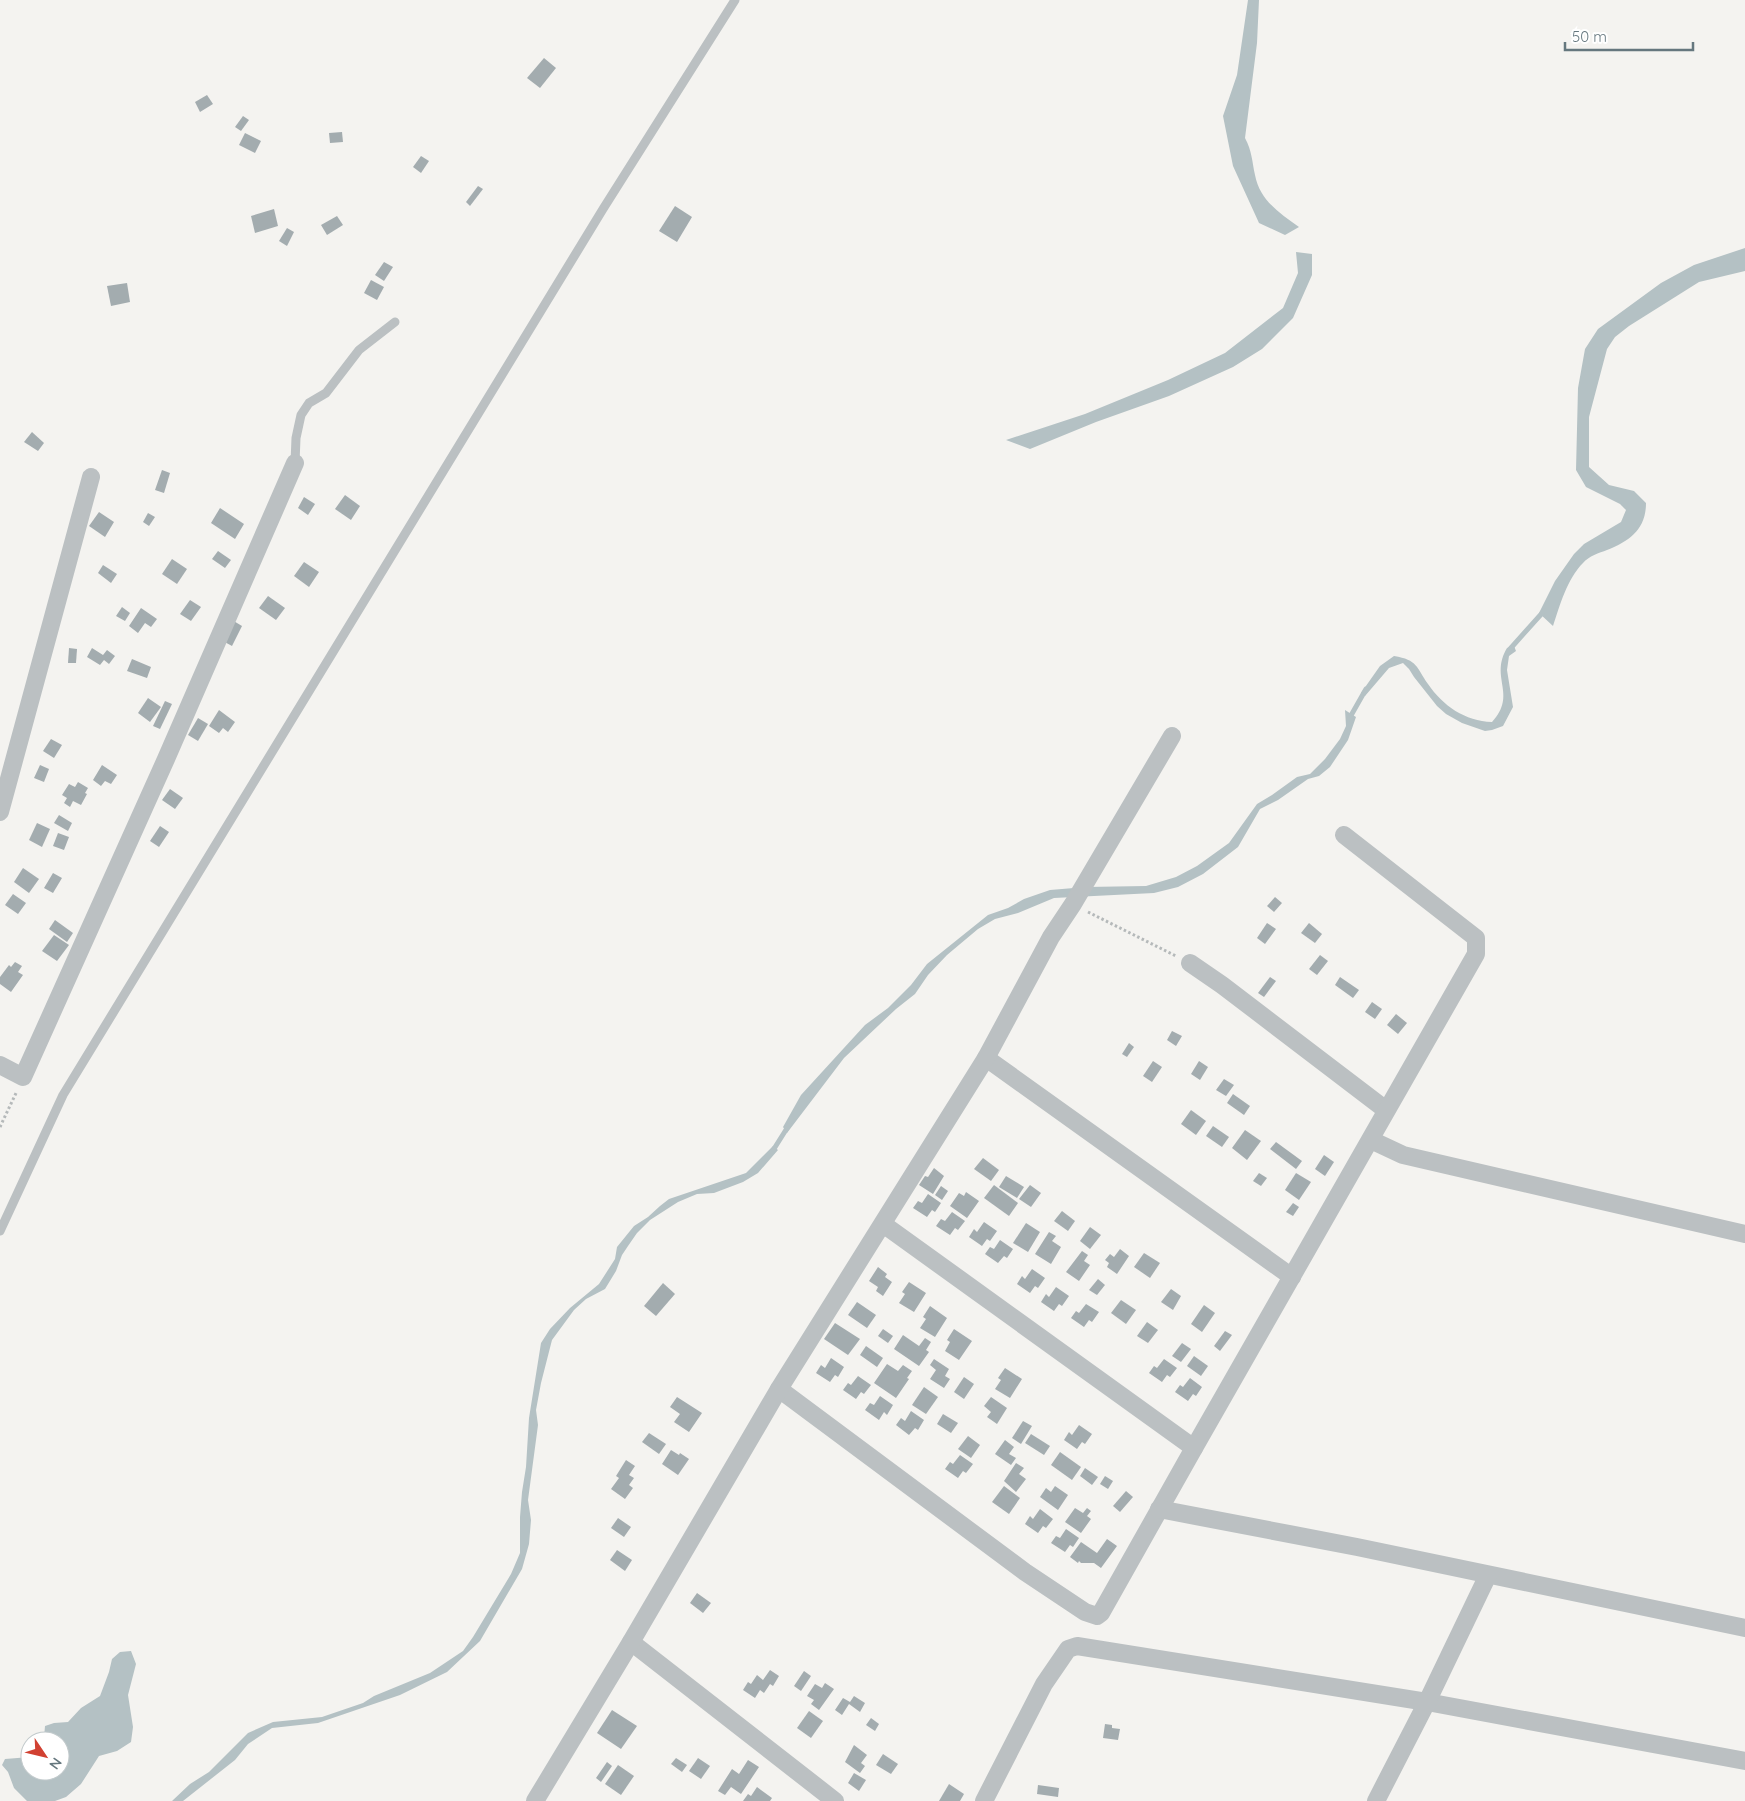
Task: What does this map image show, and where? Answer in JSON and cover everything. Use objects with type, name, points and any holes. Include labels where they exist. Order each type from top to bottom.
[{"type":"street","points":[[0,1065],[23,1077],[166,759],[295,463]]},
{"type":"street","points":[[0,812],[91,477]]},
{"type":"street","points":[[538,1800],[779,1389],[986,1058],[1051,937],[1073,904],[1172,736]]},
{"type":"street","points":[[779,1389],[1025,1572],[1092,1615],[1097,1616],[1105,1608],[1159,1509],[1476,954],[1476,938],[1344,835]]},
{"type":"street","points":[[1190,963],[1222,985],[1386,1110]]},
{"type":"street","points":[[986,1058],[1292,1277]]},
{"type":"street","points":[[1370,1140],[1403,1155],[1745,1234]]},
{"type":"street","points":[[883,1224],[1194,1448]]},
{"type":"street","points":[[1159,1509],[1745,1628]]},
{"type":"street","points":[[1376,1801],[1427,1702],[1488,1575]]},
{"type":"street","points":[[631,1642],[835,1801]]},
{"type":"street","points":[[984,1801],[1044,1684],[1068,1650],[1077,1646],[1427,1702],[1745,1761]]},
{"type":"lane","points":[[0,1231],[63,1095],[603,209],[735,0]]},
{"type":"lane","points":[[295,463],[296,438],[301,415],[309,403],[326,393],[359,350],[395,322]]},
{"type":"path","points":[[1073,904],[1190,963]]},
{"type":"path","points":[[0,1127],[23,1077]]},
{"type":"shaded area","points":[[1248,0],[1259,0],[1257,43],[1245,138],[1261,192],[1272,206],[1299,227],[1285,235],[1259,223],[1233,166],[1223,116],[1237,75]]},
{"type":"shaded area","points":[[1745,248],[1745,271],[1699,282],[1629,326],[1615,337],[1607,349],[1589,417],[1589,467],[1609,485],[1634,491],[1646,503],[1645,512],[1640,527],[1635,533],[1623,543],[1591,557],[1577,569],[1565,593],[1553,626],[1539,613],[1555,581],[1574,554],[1584,544],[1621,522],[1626,510],[1620,504],[1586,487],[1576,470],[1578,388],[1585,349],[1598,329],[1661,283],[1694,265]]},
{"type":"shaded area","points":[[1296,252],[1312,254],[1312,275],[1293,318],[1262,349],[1233,367],[1169,396],[1096,422],[1030,449],[1006,440],[1085,414],[1168,380],[1225,353],[1283,308],[1298,273]]},
{"type":"shaded area","points":[[1514,646],[1516,651],[1509,656],[1507,670],[1513,707],[1503,726],[1492,730],[1485,731],[1462,723],[1446,714],[1437,706],[1403,663],[1389,668],[1365,696],[1361,693],[1380,666],[1394,656],[1408,660],[1416,665],[1434,692],[1456,711],[1473,719],[1492,722],[1503,703],[1502,659],[1507,648]]},
{"type":"shaded area","points":[[1345,710],[1356,717],[1348,740],[1330,767],[1319,776],[1308,779],[1278,800],[1260,809],[1238,847],[1203,874],[1178,887],[1154,893],[1054,898],[1018,913],[995,919],[978,929],[947,955],[928,975],[915,994],[896,1009],[844,1058],[787,1133],[783,1127],[801,1095],[865,1025],[888,1008],[911,985],[927,964],[988,915],[1050,890],[1146,886],[1176,877],[1197,866],[1229,843],[1257,804],[1297,777],[1310,774],[1325,759],[1340,739],[1346,726]]},
{"type":"shaded area","points":[[773,1146],[778,1150],[758,1173],[743,1182],[714,1193],[697,1194],[678,1202],[650,1220],[637,1233],[622,1255],[616,1271],[605,1289],[586,1299],[574,1310],[552,1340],[536,1410],[538,1425],[528,1500],[531,1520],[529,1544],[522,1569],[480,1641],[447,1672],[400,1695],[318,1723],[272,1728],[248,1744],[235,1760],[183,1801],[172,1801],[190,1784],[209,1772],[248,1733],[273,1722],[322,1717],[363,1703],[374,1696],[430,1673],[463,1651],[511,1574],[520,1553],[520,1517],[529,1418],[541,1343],[550,1329],[570,1308],[599,1284],[615,1259],[617,1247],[634,1226],[669,1199],[746,1173]]},
{"type":"shaded area","points":[[131,1651],[136,1664],[128,1695],[133,1727],[131,1742],[117,1751],[99,1756],[81,1784],[66,1797],[55,1801],[27,1801],[14,1788],[8,1772],[2,1765],[5,1759],[20,1758],[20,1781],[70,1781],[70,1731],[45,1731],[45,1726],[68,1722],[81,1708],[100,1696],[112,1659],[120,1652]]},
{"type":"building","points":[[544,58],[556,68],[540,88],[527,78]]},
{"type":"building","points":[[207,95],[213,104],[200,112],[195,102]]},
{"type":"building","points":[[243,116],[249,120],[241,131],[235,127]]},
{"type":"building","points":[[342,132],[343,142],[330,143],[329,133]]},
{"type":"building","points":[[245,133],[261,141],[255,153],[239,145]]},
{"type":"building","points":[[421,156],[429,161],[421,173],[413,167]]},
{"type":"building","points":[[478,186],[483,189],[470,206],[466,202]]},
{"type":"building","points":[[675,206],[692,217],[677,242],[659,231]]},
{"type":"building","points":[[274,209],[278,226],[255,233],[251,216]]},
{"type":"building","points":[[337,216],[343,225],[327,235],[321,225]]},
{"type":"building","points":[[287,228],[294,232],[287,246],[279,241]]},
{"type":"building","points":[[384,262],[393,267],[384,281],[375,275]]},
{"type":"building","points":[[371,280],[384,287],[377,300],[364,293]]},
{"type":"building","points":[[127,283],[130,302],[111,306],[107,286]]},
{"type":"building","points":[[32,432],[44,443],[38,451],[24,442]]},
{"type":"building","points":[[162,470],[170,473],[164,493],[155,490]]},
{"type":"building","points":[[345,495],[360,506],[351,520],[335,509]]},
{"type":"building","points":[[304,497],[315,504],[308,515],[298,508]]},
{"type":"building","points":[[220,508],[244,524],[235,539],[211,523]]},
{"type":"building","points":[[99,512],[114,522],[105,537],[89,526]]},
{"type":"building","points":[[148,513],[155,517],[149,526],[143,522]]},
{"type":"building","points":[[218,551],[231,560],[225,568],[212,559]]},
{"type":"building","points":[[172,559],[187,569],[177,584],[162,574]]},
{"type":"building","points":[[304,562],[319,572],[309,587],[294,576]]},
{"type":"building","points":[[103,565],[117,574],[111,583],[98,573]]},
{"type":"building","points":[[268,596],[285,608],[276,620],[259,608]]},
{"type":"building","points":[[190,600],[201,607],[191,621],[180,614]]},
{"type":"building","points":[[122,607],[130,613],[125,621],[116,616]]},
{"type":"building","points":[[141,608],[157,619],[151,627],[145,623],[138,633],[129,626]]},
{"type":"building","points":[[232,620],[242,626],[232,646],[221,640]]},
{"type":"building","points":[[69,648],[77,649],[76,663],[68,663]]},
{"type":"building","points":[[92,648],[103,655],[107,650],[115,656],[109,664],[104,660],[100,665],[87,657]]},
{"type":"building","points":[[132,659],[151,667],[147,678],[127,671]]},
{"type":"building","points":[[148,698],[161,707],[150,722],[138,713]]},
{"type":"building","points":[[165,701],[172,704],[160,729],[153,726]]},
{"type":"building","points":[[219,710],[235,722],[228,732],[223,728],[219,733],[209,726]]},
{"type":"building","points":[[198,718],[208,724],[198,741],[188,735]]},
{"type":"building","points":[[51,739],[62,745],[54,758],[43,751]]},
{"type":"building","points":[[40,765],[49,769],[44,782],[34,778]]},
{"type":"building","points":[[102,765],[117,775],[111,784],[105,781],[101,786],[93,780]]},
{"type":"building","points":[[78,782],[88,788],[85,793],[87,794],[81,805],[73,801],[70,807],[64,803],[67,798],[62,795],[69,784],[75,787]]},
{"type":"building","points":[[170,789],[183,798],[175,809],[162,800]]},
{"type":"building","points":[[59,815],[72,823],[68,831],[54,823]]},
{"type":"building","points":[[37,823],[50,829],[42,847],[29,840]]},
{"type":"building","points":[[160,826],[169,832],[159,847],[150,841]]},
{"type":"building","points":[[58,833],[69,837],[64,850],[53,846]]},
{"type":"building","points":[[23,868],[39,879],[29,893],[14,882]]},
{"type":"building","points":[[53,873],[62,878],[53,893],[44,888]]},
{"type":"building","points":[[13,894],[26,903],[18,914],[5,905]]},
{"type":"building","points":[[1275,897],[1282,903],[1274,912],[1267,906]]},
{"type":"building","points":[[55,920],[73,933],[67,942],[49,929]]},
{"type":"building","points":[[1267,923],[1276,929],[1265,944],[1257,938]]},
{"type":"building","points":[[1309,923],[1322,934],[1315,943],[1301,933]]},
{"type":"building","points":[[54,935],[69,945],[57,961],[42,951]]},
{"type":"building","points":[[1320,955],[1328,961],[1317,975],[1309,969]]},
{"type":"building","points":[[15,962],[22,966],[18,972],[23,975],[11,992],[0,984],[0,977],[9,965],[11,967]]},
{"type":"building","points":[[1270,977],[1276,981],[1264,997],[1258,993]]},
{"type":"building","points":[[1340,977],[1359,990],[1353,998],[1335,985]]},
{"type":"building","points":[[1372,1002],[1382,1009],[1375,1019],[1365,1012]]},
{"type":"building","points":[[1396,1014],[1407,1023],[1398,1034],[1387,1025]]},
{"type":"building","points":[[1172,1031],[1182,1036],[1176,1046],[1167,1040]]},
{"type":"building","points":[[1129,1043],[1134,1047],[1127,1057],[1122,1054]]},
{"type":"building","points":[[1153,1061],[1162,1067],[1152,1082],[1143,1076]]},
{"type":"building","points":[[1199,1061],[1208,1067],[1200,1080],[1191,1074]]},
{"type":"building","points":[[1224,1079],[1234,1085],[1226,1096],[1216,1090]]},
{"type":"building","points":[[1233,1094],[1250,1106],[1244,1115],[1227,1103]]},
{"type":"building","points":[[1191,1110],[1206,1121],[1196,1135],[1181,1124]]},
{"type":"building","points":[[1213,1126],[1229,1137],[1222,1147],[1206,1136]]},
{"type":"building","points":[[1245,1130],[1261,1141],[1247,1160],[1232,1148]]},
{"type":"building","points":[[1276,1142],[1302,1161],[1296,1169],[1270,1149]]},
{"type":"building","points":[[1324,1155],[1334,1162],[1325,1176],[1315,1169]]},
{"type":"building","points":[[983,1158],[999,1170],[991,1181],[974,1169]]},
{"type":"building","points":[[934,1168],[944,1176],[933,1194],[919,1185]]},
{"type":"building","points":[[1259,1173],[1267,1178],[1261,1186],[1253,1181]]},
{"type":"building","points":[[1296,1173],[1311,1182],[1299,1200],[1285,1190]]},
{"type":"building","points":[[1006,1176],[1024,1187],[1017,1198],[999,1187]]},
{"type":"building","points":[[994,1185],[1018,1203],[1009,1216],[984,1198]]},
{"type":"building","points":[[1030,1185],[1041,1193],[1031,1207],[1019,1199]]},
{"type":"building","points":[[941,1186],[948,1191],[942,1200],[935,1195]]},
{"type":"building","points":[[966,1192],[979,1201],[967,1218],[950,1206],[959,1193],[964,1196]]},
{"type":"building","points":[[928,1194],[941,1203],[935,1212],[932,1210],[927,1217],[913,1208],[918,1201],[922,1203]]},
{"type":"building","points":[[1293,1203],[1299,1207],[1293,1216],[1286,1212]]},
{"type":"building","points":[[1062,1211],[1075,1221],[1068,1231],[1054,1221]]},
{"type":"building","points":[[952,1212],[965,1221],[958,1230],[955,1228],[950,1235],[936,1226],[941,1219],[945,1221]]},
{"type":"building","points":[[984,1222],[997,1231],[990,1241],[987,1239],[982,1246],[969,1237],[974,1229],[977,1232]]},
{"type":"building","points":[[1026,1223],[1040,1232],[1028,1252],[1013,1243]]},
{"type":"building","points":[[1090,1227],[1101,1235],[1090,1249],[1080,1241]]},
{"type":"building","points":[[1049,1232],[1056,1236],[1052,1241],[1061,1247],[1051,1264],[1035,1254]]},
{"type":"building","points":[[1000,1240],[1013,1249],[1007,1258],[1004,1256],[998,1263],[985,1254],[990,1247],[994,1249]]},
{"type":"building","points":[[1120,1249],[1129,1256],[1117,1274],[1107,1267],[1109,1263],[1105,1260],[1110,1254],[1114,1257]]},
{"type":"building","points":[[1082,1251],[1088,1255],[1084,1261],[1090,1265],[1079,1281],[1066,1272]]},
{"type":"building","points":[[1144,1253],[1160,1263],[1150,1278],[1134,1267]]},
{"type":"building","points":[[878,1267],[887,1274],[885,1277],[892,1282],[883,1296],[876,1291],[878,1287],[869,1281]]},
{"type":"building","points":[[1032,1269],[1045,1278],[1038,1288],[1035,1286],[1030,1293],[1017,1284],[1022,1276],[1025,1279]]},
{"type":"building","points":[[1098,1279],[1105,1285],[1097,1295],[1089,1290]]},
{"type":"building","points":[[909,1282],[926,1293],[914,1312],[899,1303],[905,1294],[902,1292]]},
{"type":"building","points":[[663,1283],[675,1294],[656,1316],[644,1306]]},
{"type":"building","points":[[1056,1287],[1069,1296],[1062,1306],[1059,1304],[1054,1311],[1041,1302],[1046,1294],[1049,1297]]},
{"type":"building","points":[[1171,1289],[1181,1296],[1173,1310],[1161,1302]]},
{"type":"building","points":[[1121,1300],[1136,1310],[1126,1324],[1111,1313]]},
{"type":"building","points":[[857,1302],[876,1315],[867,1328],[848,1315]]},
{"type":"building","points":[[1086,1304],[1099,1312],[1092,1322],[1089,1320],[1084,1327],[1071,1318],[1076,1311],[1079,1313]]},
{"type":"building","points":[[1204,1305],[1215,1313],[1202,1332],[1191,1324]]},
{"type":"building","points":[[930,1306],[947,1318],[935,1337],[920,1328],[926,1319],[923,1317]]},
{"type":"building","points":[[1147,1322],[1158,1330],[1148,1343],[1137,1336]]},
{"type":"building","points":[[835,1323],[860,1339],[848,1355],[824,1339]]},
{"type":"building","points":[[883,1329],[893,1336],[888,1343],[878,1336]]},
{"type":"building","points":[[954,1329],[972,1341],[959,1360],[945,1351],[950,1342],[947,1340]]},
{"type":"building","points":[[1225,1331],[1232,1335],[1220,1351],[1214,1346]]},
{"type":"building","points":[[903,1335],[919,1346],[925,1338],[931,1342],[926,1350],[929,1352],[919,1366],[894,1349]]},
{"type":"building","points":[[1182,1343],[1191,1349],[1181,1362],[1172,1356]]},
{"type":"building","points":[[866,1346],[883,1358],[877,1367],[860,1355]]},
{"type":"building","points":[[1194,1356],[1208,1366],[1201,1376],[1187,1366]]},
{"type":"building","points":[[831,1358],[844,1367],[838,1377],[835,1375],[830,1382],[816,1373],[821,1365],[825,1368]]},
{"type":"building","points":[[934,1359],[949,1369],[945,1376],[950,1379],[944,1388],[930,1379],[936,1370],[930,1365]]},
{"type":"building","points":[[1164,1359],[1177,1368],[1170,1377],[1167,1375],[1162,1382],[1149,1373],[1154,1366],[1157,1368]]},
{"type":"building","points":[[887,1364],[898,1371],[903,1365],[912,1371],[896,1398],[874,1383]]},
{"type":"building","points":[[1005,1368],[1022,1379],[1010,1398],[995,1389],[1001,1380],[998,1378]]},
{"type":"building","points":[[858,1376],[871,1385],[864,1394],[861,1392],[856,1399],[843,1390],[848,1383],[851,1385]]},
{"type":"building","points":[[964,1377],[974,1384],[964,1399],[954,1392]]},
{"type":"building","points":[[1190,1378],[1202,1387],[1196,1396],[1193,1394],[1188,1401],[1175,1392],[1180,1385],[1183,1387]]},
{"type":"building","points":[[924,1387],[938,1397],[926,1414],[912,1405]]},
{"type":"building","points":[[880,1396],[893,1405],[887,1415],[884,1412],[879,1420],[865,1410],[870,1403],[874,1405]]},
{"type":"building","points":[[677,1397],[702,1413],[689,1432],[674,1422],[680,1414],[670,1407]]},
{"type":"building","points":[[991,1397],[1007,1408],[997,1424],[987,1417],[991,1412],[984,1406]]},
{"type":"building","points":[[911,1411],[924,1420],[918,1430],[915,1428],[909,1435],[896,1425],[901,1418],[905,1421]]},
{"type":"building","points":[[943,1414],[958,1423],[951,1433],[937,1424]]},
{"type":"building","points":[[1023,1421],[1032,1426],[1021,1444],[1012,1438]]},
{"type":"building","points":[[1079,1425],[1092,1434],[1085,1444],[1082,1442],[1077,1449],[1064,1440],[1069,1432],[1072,1435]]},
{"type":"building","points":[[649,1433],[666,1444],[659,1454],[642,1442]]},
{"type":"building","points":[[1031,1434],[1050,1446],[1044,1455],[1025,1443]]},
{"type":"building","points":[[968,1436],[980,1445],[971,1458],[958,1449]]},
{"type":"building","points":[[1005,1440],[1014,1447],[1009,1454],[1016,1458],[1011,1465],[995,1454]]},
{"type":"building","points":[[671,1450],[689,1459],[678,1475],[662,1464]]},
{"type":"building","points":[[1060,1452],[1081,1467],[1072,1480],[1051,1465]]},
{"type":"building","points":[[960,1455],[973,1464],[966,1473],[963,1471],[958,1478],[945,1469],[950,1462],[953,1464]]},
{"type":"building","points":[[626,1460],[635,1466],[629,1475],[634,1478],[629,1485],[633,1488],[625,1499],[611,1489],[619,1478],[616,1476]]},
{"type":"building","points":[[1016,1463],[1024,1468],[1019,1474],[1026,1479],[1016,1492],[1004,1481]]},
{"type":"building","points":[[1085,1468],[1098,1477],[1092,1485],[1080,1476]]},
{"type":"building","points":[[1105,1476],[1113,1481],[1108,1489],[1100,1484]]},
{"type":"building","points":[[1004,1486],[1020,1498],[1009,1514],[992,1502]]},
{"type":"building","points":[[1055,1486],[1068,1495],[1058,1510],[1040,1497],[1046,1488],[1051,1492]]},
{"type":"building","points":[[1126,1491],[1133,1497],[1120,1512],[1113,1506]]},
{"type":"building","points":[[1075,1508],[1083,1513],[1087,1508],[1091,1511],[1087,1516],[1091,1519],[1081,1533],[1065,1522]]},
{"type":"building","points":[[1040,1509],[1053,1519],[1046,1528],[1043,1526],[1038,1533],[1025,1524],[1030,1516],[1033,1519]]},
{"type":"building","points":[[618,1518],[631,1527],[624,1537],[611,1528]]},
{"type":"building","points":[[1066,1529],[1079,1538],[1073,1547],[1070,1545],[1065,1552],[1051,1543],[1056,1536],[1060,1538]]},
{"type":"building","points":[[1107,1539],[1117,1546],[1101,1568],[1094,1563],[1081,1563],[1079,1561],[1078,1563],[1070,1557],[1081,1542],[1097,1553]]},
{"type":"building","points":[[617,1550],[632,1560],[625,1571],[610,1560]]},
{"type":"building","points":[[697,1593],[711,1603],[703,1613],[690,1603]]},
{"type":"building","points":[[770,1670],[779,1676],[773,1686],[770,1684],[764,1693],[760,1690],[755,1698],[743,1690],[748,1682],[751,1684],[757,1675],[763,1680]]},
{"type":"building","points":[[804,1671],[811,1676],[801,1691],[794,1686]]},
{"type":"building","points":[[825,1683],[834,1689],[819,1710],[811,1704],[814,1700],[807,1696],[815,1684],[822,1688]]},
{"type":"building","points":[[854,1696],[865,1703],[860,1712],[849,1704],[842,1715],[835,1710],[843,1698],[850,1702]]},
{"type":"building","points":[[612,1710],[637,1726],[621,1749],[597,1733]]},
{"type":"building","points":[[809,1711],[823,1721],[811,1738],[797,1728]]},
{"type":"building","points":[[871,1718],[879,1724],[875,1731],[866,1725]]},
{"type":"building","points":[[1105,1724],[1112,1725],[1112,1728],[1120,1729],[1118,1740],[1103,1738]]},
{"type":"building","points":[[854,1745],[867,1755],[861,1763],[865,1766],[860,1773],[845,1762]]},
{"type":"building","points":[[883,1754],[898,1764],[891,1774],[876,1765]]},
{"type":"building","points":[[676,1758],[687,1765],[682,1772],[671,1764]]},
{"type":"building","points":[[698,1758],[710,1766],[701,1779],[689,1771]]},
{"type":"building","points":[[748,1760],[759,1767],[741,1794],[731,1787],[725,1795],[718,1791],[732,1769],[739,1774]]},
{"type":"building","points":[[607,1762],[612,1766],[601,1782],[596,1778]]},
{"type":"building","points":[[618,1765],[634,1776],[621,1795],[605,1784]]},
{"type":"building","points":[[854,1773],[866,1780],[859,1791],[848,1783]]},
{"type":"building","points":[[949,1784],[964,1794],[960,1801],[939,1801]]},
{"type":"building","points":[[1038,1785],[1059,1788],[1058,1797],[1037,1794]]},
{"type":"building","points":[[757,1787],[772,1798],[770,1801],[743,1801],[748,1794],[751,1796]]},
{"type":"waterway","points":[[1510,649],[1544,611]]},
{"type":"waterway","points":[[1349,719],[1366,689]]},
{"type":"waterway","points":[[772,1152],[789,1125]]}]
